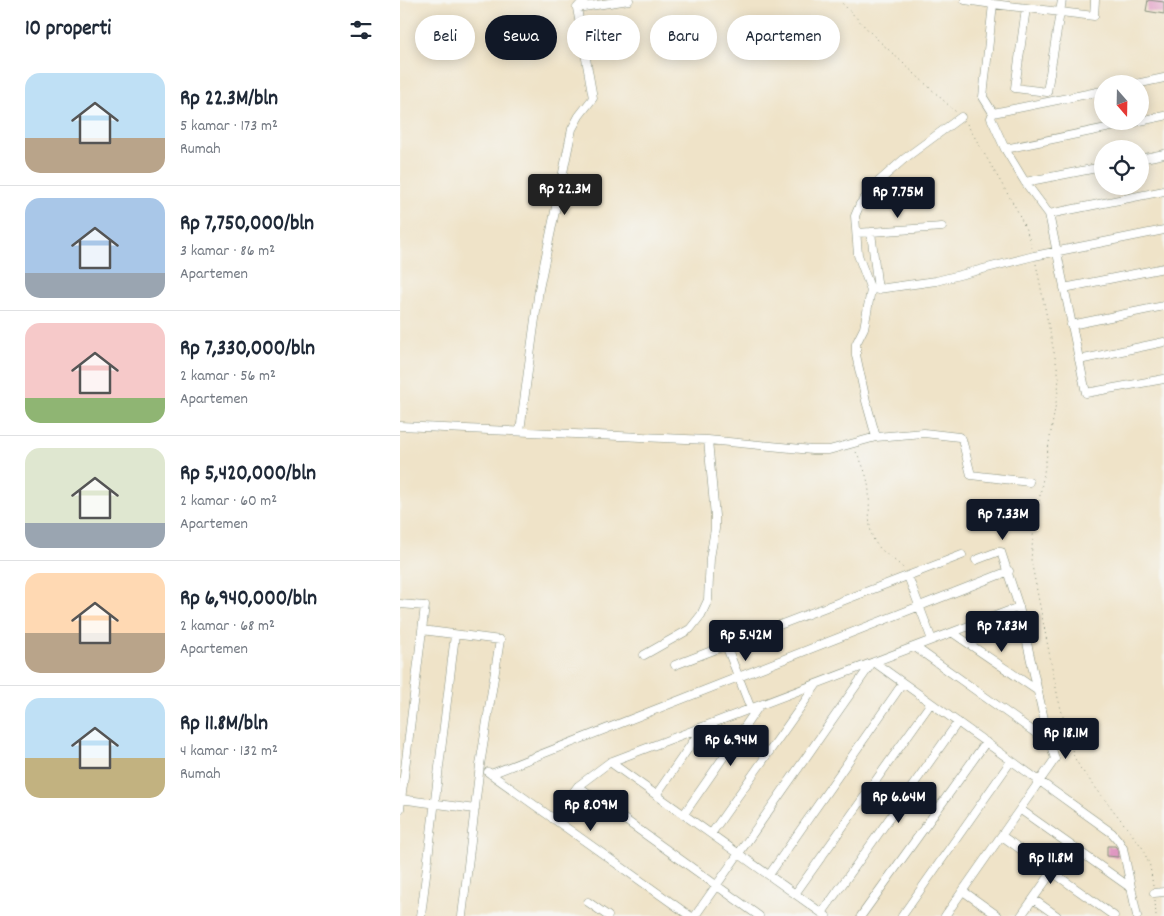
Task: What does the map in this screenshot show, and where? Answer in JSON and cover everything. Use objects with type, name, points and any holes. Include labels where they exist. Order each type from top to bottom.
[{"type":"street","points":[[577,8],[584,0]]},
{"type":"street","points":[[577,8],[629,0]]},
{"type":"street","points":[[965,0],[1094,16],[1095,0]]},
{"type":"street","points":[[1026,8],[1014,92],[1047,92],[1062,0]]},
{"type":"street","points":[[993,4],[983,98],[993,113]]},
{"type":"street","points":[[520,430],[539,290],[572,129],[578,116],[593,98],[577,8]]},
{"type":"street","points":[[1149,81],[1164,78]]},
{"type":"street","points":[[993,113],[1094,93]]},
{"type":"street","points":[[993,113],[991,118],[1005,149],[1025,182],[1050,214],[1086,393],[1164,379]]},
{"type":"street","points":[[1005,149],[1164,116]]},
{"type":"street","points":[[874,290],[858,255],[856,216],[860,204],[868,193],[904,159],[961,117]]},
{"type":"street","points":[[1149,157],[1164,154]]},
{"type":"street","points":[[1025,182],[1094,169]]},
{"type":"street","points":[[1050,214],[1164,191]]},
{"type":"street","points":[[857,233],[942,228]]},
{"type":"street","points":[[874,290],[936,281],[1034,256],[1164,230]]},
{"type":"street","points":[[871,232],[874,290],[864,328],[856,344],[856,355],[876,437]]},
{"type":"street","points":[[1064,288],[1164,268]]},
{"type":"street","points":[[1071,325],[1164,306]]},
{"type":"street","points":[[1079,360],[1164,342]]},
{"type":"street","points":[[400,426],[708,440],[812,450],[828,450],[876,437],[924,433],[960,437],[963,441],[970,475],[1029,482]]},
{"type":"street","points":[[644,655],[690,629],[701,615],[708,600],[715,516],[708,440]]},
{"type":"street","points":[[945,916],[1041,782],[1055,759],[1009,571],[1001,552],[976,560]]},
{"type":"street","points":[[675,665],[962,555]]},
{"type":"street","points":[[491,774],[1009,571]]},
{"type":"street","points":[[908,576],[932,640]]},
{"type":"street","points":[[400,604],[425,606],[400,809]]},
{"type":"street","points":[[554,820],[578,786],[610,762],[1019,607]]},
{"type":"street","points":[[422,630],[500,640],[480,765],[462,916]]},
{"type":"street","points":[[953,633],[1038,691]]},
{"type":"street","points":[[421,916],[455,635]]},
{"type":"street","points":[[684,814],[752,718],[755,707],[739,677],[726,646]]},
{"type":"street","points":[[915,647],[1050,744]]},
{"type":"street","points":[[873,663],[1112,833],[1122,848],[1137,916]]},
{"type":"street","points":[[695,916],[873,663]]},
{"type":"street","points":[[768,875],[903,683]]},
{"type":"street","points":[[711,834],[817,684]]},
{"type":"street","points":[[795,894],[931,703]]},
{"type":"street","points":[[610,762],[824,914],[958,722]]},
{"type":"street","points":[[656,795],[702,727]]},
{"type":"street","points":[[861,916],[986,742]]},
{"type":"street","points":[[902,916],[1012,761]]},
{"type":"street","points":[[480,765],[690,916]]},
{"type":"street","points":[[578,786],[759,916]]},
{"type":"street","points":[[401,799],[475,809]]},
{"type":"street","points":[[1021,810],[1131,888]]},
{"type":"street","points":[[1002,836],[1114,916]]},
{"type":"street","points":[[1020,916],[1052,872]]},
{"type":"street","points":[[963,891],[998,916]]},
{"type":"street","points":[[1154,892],[1164,892]]},
{"type":"street","points":[[1033,899],[1057,916]]},
{"type":"street","points":[[588,902],[608,916]]},
{"type":"path","points":[[838,0],[961,117],[975,136],[1018,210],[1027,232],[1034,256],[1059,377],[1054,418],[1031,549],[1034,581],[1058,698],[1074,756],[1078,765],[1142,848],[1150,866],[1156,916]]},
{"type":"path","points":[[852,445],[868,485],[872,536],[876,544],[897,560],[908,576]]},
{"type":"building","points":[[1148,0],[1164,2],[1164,14],[1146,11]]},
{"type":"building","points":[[1107,846],[1115,846],[1118,850],[1118,857],[1107,856]]}]
